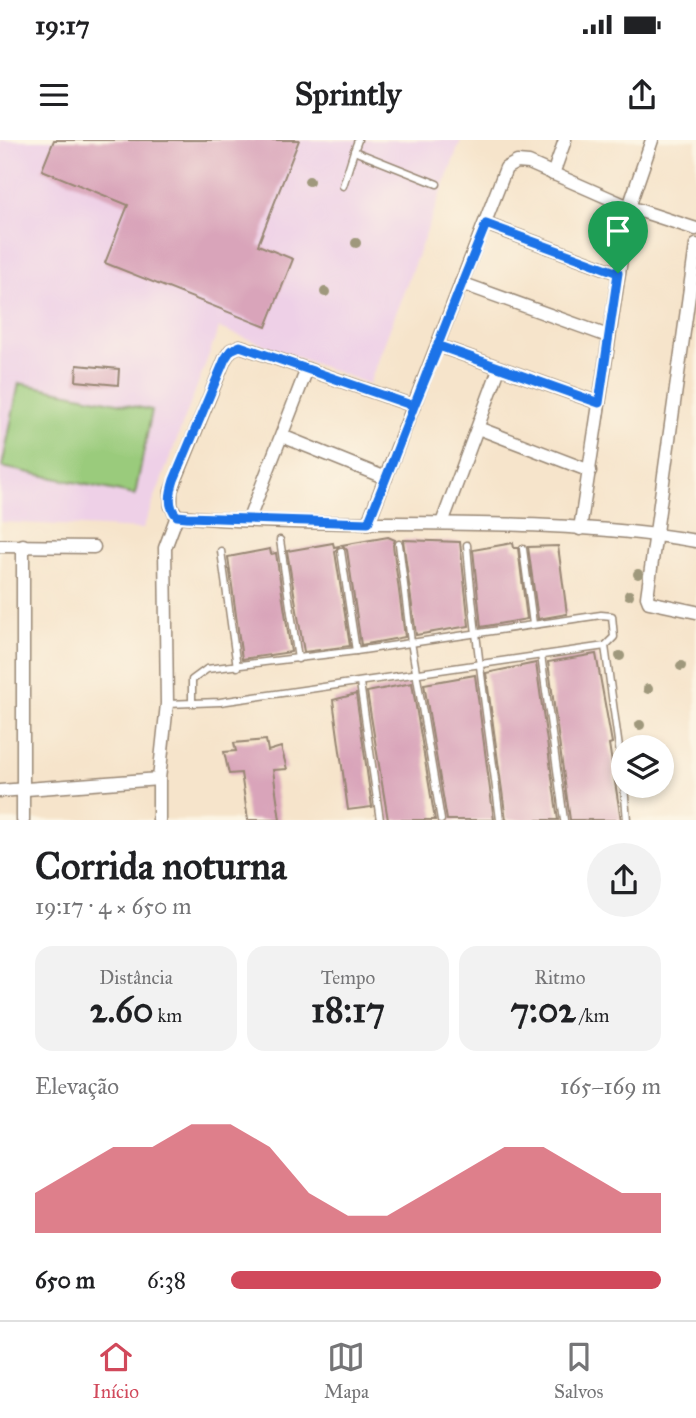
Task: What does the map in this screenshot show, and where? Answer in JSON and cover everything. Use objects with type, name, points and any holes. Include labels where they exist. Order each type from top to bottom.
[{"type":"street","points":[[553,174],[565,140]]},
{"type":"street","points":[[580,529],[629,207],[652,140]]},
{"type":"street","points":[[368,523],[506,168],[521,161],[629,207],[696,229]]},
{"type":"street","points":[[486,224],[618,273]]},
{"type":"street","points":[[696,245],[692,302],[647,591],[648,600],[652,604],[696,612]]},
{"type":"street","points":[[461,283],[608,336]]},
{"type":"street","points":[[177,516],[171,506],[174,480],[231,350],[240,346],[414,406]]},
{"type":"street","points":[[439,346],[599,403]]},
{"type":"street","points":[[249,519],[307,369]]},
{"type":"street","points":[[442,523],[499,369]]},
{"type":"street","points":[[478,428],[590,471]]},
{"type":"street","points":[[282,436],[386,478]]},
{"type":"street","points":[[177,516],[580,529],[654,534],[696,541]]},
{"type":"street","points":[[159,820],[159,779],[167,704],[165,548],[177,516]]},
{"type":"street","points":[[23,545],[23,820]]},
{"type":"street","points":[[0,547],[94,547]]},
{"type":"street","points":[[0,791],[159,779]]},
{"type":"lane","points":[[342,186],[358,140]]},
{"type":"lane","points":[[354,150],[437,184]]},
{"type":"lane","points":[[280,540],[298,659]]},
{"type":"lane","points":[[399,544],[411,642],[441,820]]},
{"type":"lane","points":[[467,545],[474,633],[482,664],[500,820]]},
{"type":"lane","points":[[523,549],[533,624]]},
{"type":"lane","points":[[221,551],[237,667]]},
{"type":"lane","points":[[341,551],[356,651]]},
{"type":"lane","points":[[167,704],[220,702],[360,683],[605,646],[614,637],[609,614],[298,659],[208,669],[199,673],[190,689],[192,702]]},
{"type":"lane","points":[[605,646],[617,735]]},
{"type":"lane","points":[[541,655],[564,820]]},
{"type":"lane","points":[[360,683],[380,820]]},
{"type":"lane","points":[[625,798],[627,820]]},
{"type":"shaded area","points":[[0,140],[461,140],[369,384],[219,328],[143,529],[0,522]]},
{"type":"green space","points":[[19,383],[152,410],[135,495],[2,467]]},
{"type":"building","points":[[54,140],[299,140],[258,245],[293,259],[266,327],[105,263],[128,205],[42,170]]},
{"type":"building","points":[[77,365],[119,369],[118,385],[76,381]]},
{"type":"building","points":[[388,537],[395,540],[393,545],[405,637],[361,645],[347,550],[342,545]]},
{"type":"building","points":[[403,540],[460,542],[469,626],[416,635]]},
{"type":"building","points":[[333,543],[334,547],[339,546],[335,552],[350,646],[304,652],[287,551]]},
{"type":"building","points":[[513,543],[514,548],[518,548],[527,619],[481,627],[473,550]]},
{"type":"building","points":[[558,546],[567,614],[538,619],[528,547]]},
{"type":"building","points":[[270,549],[271,554],[276,553],[291,652],[242,659],[228,557]]},
{"type":"building","points":[[596,654],[611,737],[611,798],[618,798],[621,820],[570,820],[548,662]]},
{"type":"building","points":[[536,663],[558,820],[506,820],[486,673]]},
{"type":"building","points":[[475,675],[494,820],[447,820],[424,684]]},
{"type":"building","points":[[412,683],[435,820],[388,820],[367,692]]},
{"type":"building","points":[[356,694],[372,807],[348,810],[333,700]]},
{"type":"building","points":[[266,740],[268,751],[281,747],[287,769],[273,770],[280,820],[248,820],[241,773],[229,774],[224,752],[236,751],[234,743]]},
{"type":"route","points":[[618,273],[486,224],[461,283],[439,346],[368,523],[187,517],[177,516],[172,512],[170,499],[174,480],[231,350],[240,346],[414,406],[439,346],[599,403],[618,273]]}]
